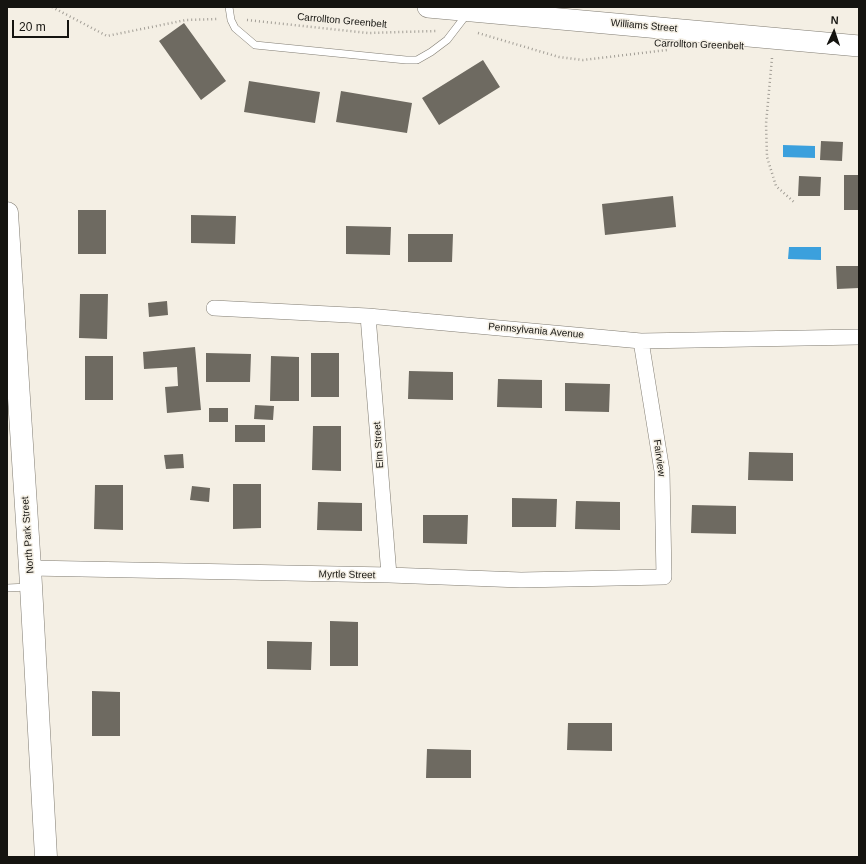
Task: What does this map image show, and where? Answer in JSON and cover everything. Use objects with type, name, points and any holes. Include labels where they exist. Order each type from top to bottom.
[{"type":"main road","name":"North Park Street","points":[[7,213],[31,577],[46,857]]},
{"type":"street","name":"Williams Street","points":[[428,7],[470,21],[859,46]]},
{"type":"street","name":"Pennsylvania Avenue","points":[[214,308],[368,316],[641,340],[859,337]]},
{"type":"street","name":"Elm Street","points":[[368,316],[389,575]]},
{"type":"street","name":"Fairview","points":[[641,340],[662,471],[664,577]]},
{"type":"street","name":"Myrtle Street","points":[[31,577],[389,575],[521,580],[664,577]]},
{"type":"lane","points":[[229,7],[235,28],[255,45],[406,60],[417,60],[431,52],[470,21]]},
{"type":"lane","points":[[7,588],[31,577]]},
{"type":"path","points":[[52,7],[107,36],[186,20],[221,20]]},
{"type":"path","name":"Carrollton Greenbelt","points":[[241,20],[368,32],[442,31]]},
{"type":"path","name":"Carrollton Greenbelt","points":[[470,21],[559,57],[583,60],[672,50]]},
{"type":"path","points":[[764,56],[778,57]]},
{"type":"path","points":[[771,69],[766,124],[767,157],[776,186],[794,202]]},
{"type":"water","points":[[783,145],[815,146],[815,158],[783,157]]},
{"type":"water","points":[[789,247],[821,247],[821,260],[788,259]]},
{"type":"building","points":[[184,23],[226,81],[201,100],[159,41]]},
{"type":"building","points":[[483,60],[500,87],[439,125],[422,98]]},
{"type":"building","points":[[249,81],[320,92],[315,123],[244,112]]},
{"type":"building","points":[[341,91],[412,103],[407,133],[336,122]]},
{"type":"building","points":[[821,141],[843,142],[842,161],[820,160]]},
{"type":"building","points":[[844,175],[859,175],[859,210],[844,210]]},
{"type":"building","points":[[799,176],[821,177],[820,196],[798,196]]},
{"type":"building","points":[[673,196],[676,227],[605,235],[602,204]]},
{"type":"building","points":[[78,210],[106,210],[106,254],[78,254]]},
{"type":"building","points":[[191,215],[236,216],[235,244],[191,243]]},
{"type":"building","points":[[346,226],[391,227],[390,255],[346,254]]},
{"type":"building","points":[[408,234],[453,234],[452,262],[408,262]]},
{"type":"building","points":[[836,266],[859,266],[859,288],[837,289]]},
{"type":"building","points":[[80,294],[108,294],[107,339],[79,338]]},
{"type":"building","points":[[167,301],[168,315],[149,317],[148,303]]},
{"type":"building","points":[[195,347],[201,410],[167,413],[165,387],[178,386],[177,367],[144,369],[143,352]]},
{"type":"building","points":[[206,353],[251,354],[250,382],[206,382]]},
{"type":"building","points":[[311,353],[339,353],[339,397],[311,397]]},
{"type":"building","points":[[85,356],[113,356],[113,400],[85,400]]},
{"type":"building","points":[[271,356],[299,357],[299,401],[270,401]]},
{"type":"building","points":[[409,371],[453,372],[453,400],[408,399]]},
{"type":"building","points":[[498,379],[542,380],[542,408],[497,407]]},
{"type":"building","points":[[565,383],[610,384],[609,412],[565,411]]},
{"type":"building","points":[[255,405],[274,406],[273,420],[254,419]]},
{"type":"building","points":[[209,408],[228,408],[228,422],[209,422]]},
{"type":"building","points":[[235,425],[265,425],[265,442],[235,442]]},
{"type":"building","points":[[313,426],[341,426],[341,471],[312,470]]},
{"type":"building","points":[[749,452],[793,453],[793,481],[748,480]]},
{"type":"building","points":[[183,454],[184,468],[166,469],[164,455]]},
{"type":"building","points":[[233,484],[261,484],[261,528],[233,529]]},
{"type":"building","points":[[95,485],[123,485],[123,530],[94,529]]},
{"type":"building","points":[[192,486],[210,488],[209,502],[190,500]]},
{"type":"building","points":[[512,498],[557,499],[556,527],[512,527]]},
{"type":"building","points":[[576,501],[620,502],[620,530],[575,529]]},
{"type":"building","points":[[318,502],[362,503],[362,531],[317,530]]},
{"type":"building","points":[[692,505],[736,506],[736,534],[691,533]]},
{"type":"building","points":[[423,515],[468,515],[467,544],[423,543]]},
{"type":"building","points":[[330,621],[358,622],[358,666],[330,666]]},
{"type":"building","points":[[267,641],[312,642],[311,670],[267,669]]},
{"type":"building","points":[[92,691],[120,692],[120,736],[92,736]]},
{"type":"building","points":[[568,723],[612,723],[612,751],[567,750]]},
{"type":"building","points":[[427,749],[471,750],[471,778],[426,778]]}]
